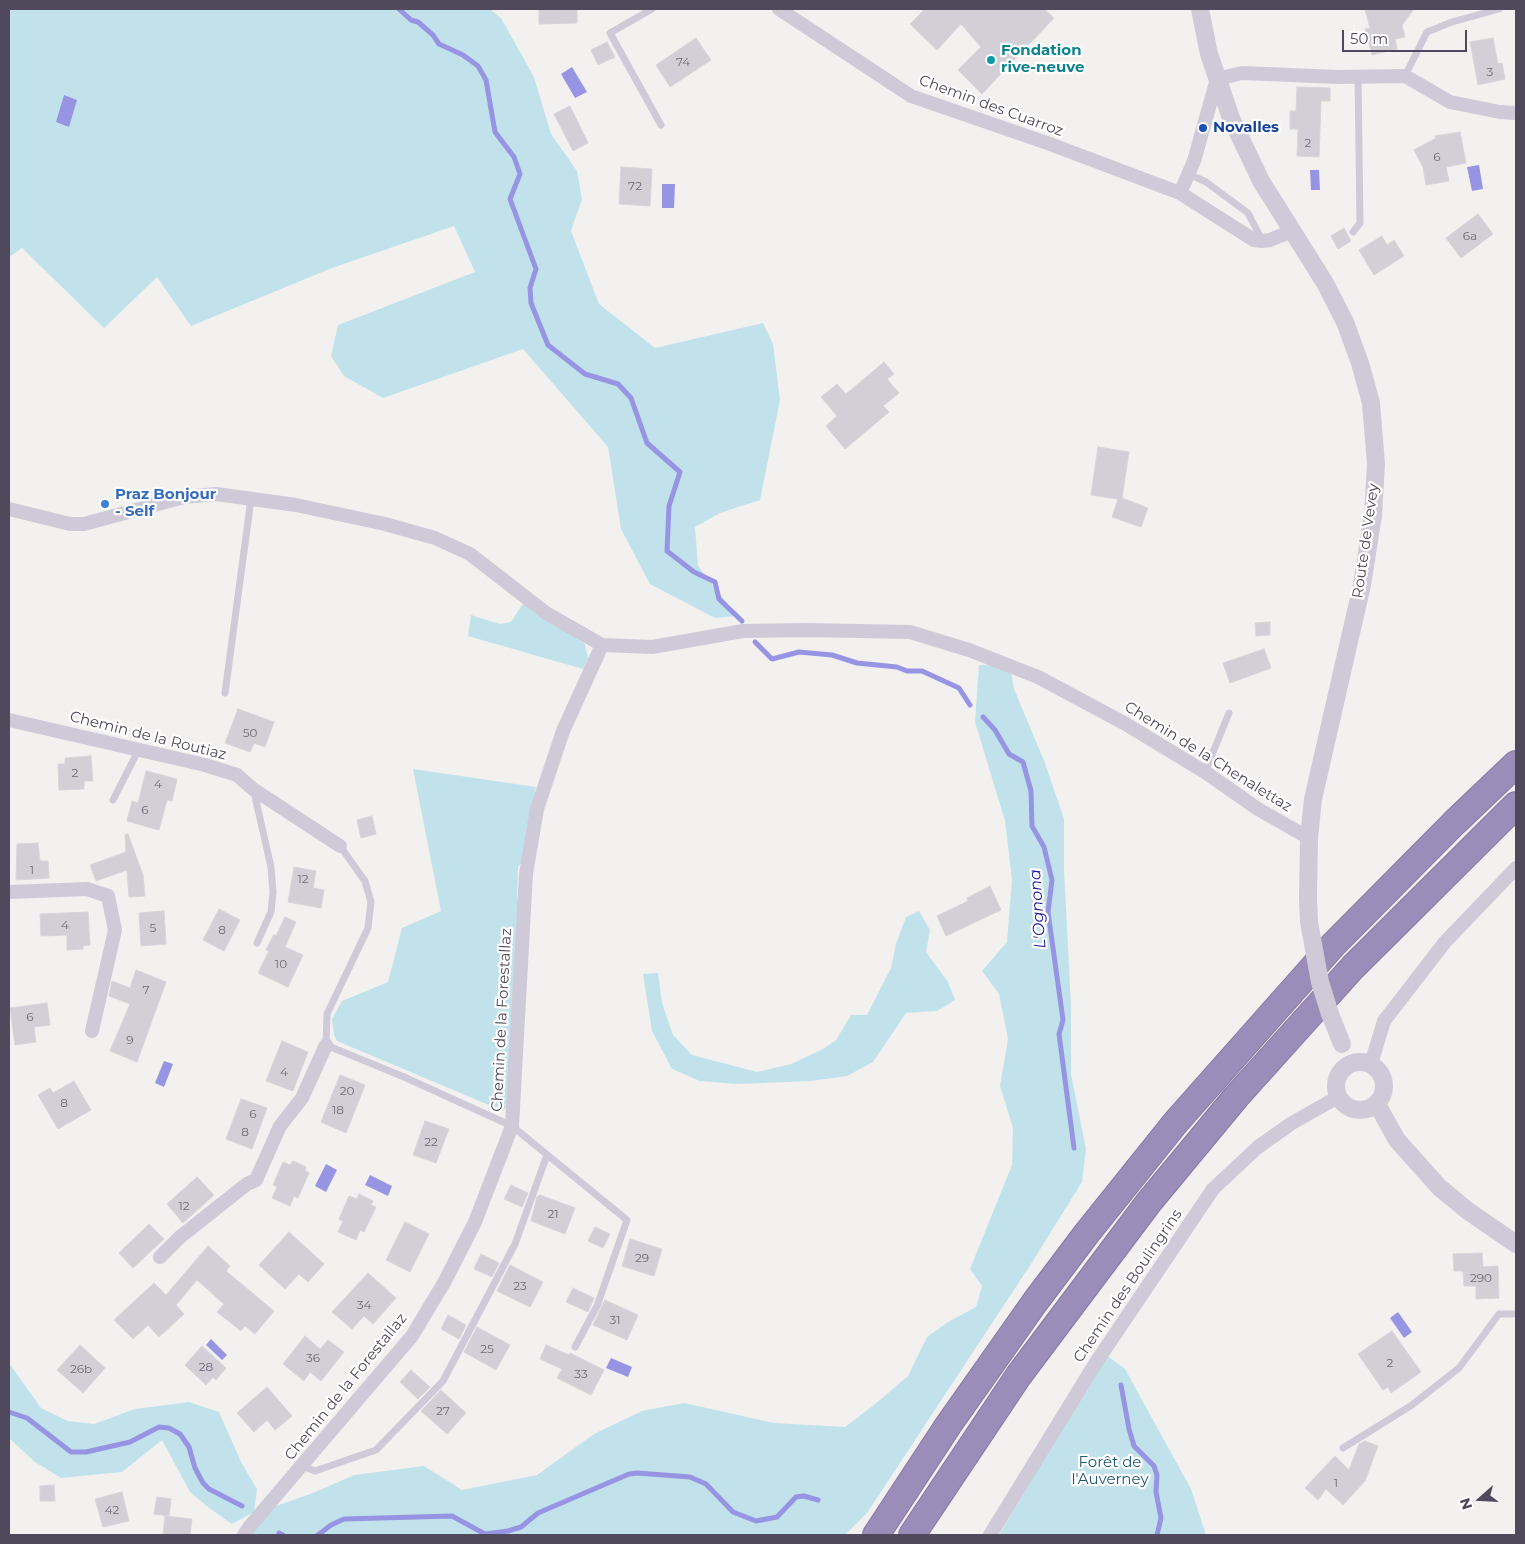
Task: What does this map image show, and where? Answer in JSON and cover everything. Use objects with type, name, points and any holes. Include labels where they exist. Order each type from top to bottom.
[{"type":"highway","points":[[876,1535],[949,1424],[1035,1302],[1087,1233],[1176,1122],[1333,945],[1454,823],[1516,764]]},
{"type":"highway","points":[[912,1535],[1019,1375],[1148,1202],[1236,1097],[1353,967],[1516,805]]},
{"type":"street","name":"Chemin des Cuarroz","points":[[779,9],[911,96],[1050,144],[1180,193],[1254,240],[1262,241]]},
{"type":"street","name":"Route de Vevey","points":[[1200,9],[1217,79],[1245,151],[1261,181],[1325,283],[1345,322],[1360,362],[1371,402],[1376,464],[1373,514],[1362,585],[1313,799],[1308,838],[1309,922],[1320,982],[1330,1014],[1351,1063]]},
{"type":"street","points":[[1180,193],[1189,174],[1217,79],[1242,73],[1405,76],[1450,102],[1500,112],[1516,113]]},
{"type":"street","points":[[1262,241],[1292,231]]},
{"type":"street","name":"Chemin de la Chenalettaz","points":[[9,509],[70,524],[84,524],[184,497],[216,494],[296,506],[385,524],[435,538],[470,554],[546,613],[602,645],[652,647],[743,631],[910,632],[969,650],[1038,678],[1124,723],[1205,772],[1258,810],[1308,838]]},
{"type":"street","name":"Chemin de la Forestallaz","points":[[244,1535],[412,1336],[445,1281],[475,1222],[512,1126],[526,874],[537,809],[563,730],[602,645]]},
{"type":"street","name":"Chemin de la Routiaz","points":[[9,720],[139,749],[237,775],[253,789],[340,846]]},
{"type":"street","points":[[1370,1064],[1375,1043],[1384,1021],[1445,942],[1516,868]]},
{"type":"street","points":[[9,892],[87,889],[108,896],[115,930],[92,1030]]},
{"type":"street","name":"Chemin de la Routiaz","points":[[160,1258],[180,1237],[247,1184],[256,1180],[280,1126],[302,1098],[326,1045]]},
{"type":"street","points":[[1361,1062],[1370,1064],[1381,1073],[1384,1079],[1384,1092],[1377,1104],[1370,1109],[1352,1109],[1344,1105],[1338,1097],[1337,1078],[1345,1067],[1351,1063],[1361,1062]]},
{"type":"street","name":"Chemin des Boulingrins","points":[[990,1535],[1094,1364],[1213,1189],[1258,1147],[1292,1123],[1338,1097]]},
{"type":"street","points":[[1377,1104],[1398,1140],[1439,1187],[1468,1211],[1516,1244]]},
{"type":"lane","points":[[652,9],[610,33],[661,125]]},
{"type":"lane","points":[[1405,76],[1427,32],[1476,13],[1499,9]]},
{"type":"lane","points":[[1353,232],[1360,222],[1358,76]]},
{"type":"lane","points":[[1189,174],[1206,182],[1248,213],[1262,241]]},
{"type":"lane","points":[[225,693],[251,499]]},
{"type":"lane","points":[[1205,772],[1229,713]]},
{"type":"lane","points":[[113,800],[139,749]]},
{"type":"lane","points":[[253,789],[271,867],[272,893],[271,912],[257,944]]},
{"type":"lane","name":"Chemin de la Routiaz","points":[[326,1045],[328,1014],[368,928],[371,902],[365,882],[340,846]]},
{"type":"lane","points":[[326,1045],[404,1076],[512,1126],[626,1220],[597,1306],[575,1347]]},
{"type":"lane","points":[[302,1466],[315,1470],[376,1450],[443,1381],[515,1244],[547,1155]]},
{"type":"lane","points":[[1343,1448],[1412,1405],[1459,1368],[1499,1314],[1516,1314]]},
{"type":"green space","points":[[9,9],[490,9],[501,18],[534,77],[551,134],[577,171],[582,199],[571,231],[599,304],[655,348],[763,323],[773,344],[780,400],[760,500],[720,513],[695,527],[698,566],[737,616],[715,618],[650,584],[621,529],[608,447],[523,349],[383,398],[344,376],[331,356],[338,325],[475,272],[454,226],[332,268],[191,326],[157,277],[104,328],[22,248],[9,257]]},
{"type":"green space","points":[[527,603],[585,644],[588,658],[583,669],[468,636],[471,615],[500,624],[511,622],[522,605]]},
{"type":"green space","points":[[979,665],[1010,666],[1014,689],[1045,763],[1064,819],[1064,870],[1071,1005],[1071,1074],[1086,1149],[1082,1182],[1031,1264],[867,1513],[845,1535],[251,1535],[267,1506],[276,1506],[313,1493],[354,1475],[424,1466],[462,1490],[537,1475],[594,1434],[642,1411],[684,1403],[774,1423],[845,1427],[908,1376],[927,1337],[948,1322],[976,1307],[982,1286],[970,1269],[1012,1165],[1013,1128],[1000,1086],[1008,1039],[999,994],[982,971],[1007,942],[1012,880],[1005,821],[975,722]]},
{"type":"green space","points":[[413,769],[536,787],[523,860],[518,867],[517,896],[519,904],[509,1104],[503,1111],[337,1041],[334,1035],[332,1019],[342,1001],[388,982],[402,928],[441,911]]},
{"type":"green space","points":[[919,911],[930,930],[926,952],[948,982],[955,1000],[937,1011],[906,1013],[873,1062],[847,1076],[811,1081],[737,1084],[700,1081],[672,1069],[652,1031],[643,974],[658,973],[662,1003],[673,1035],[692,1055],[757,1072],[791,1064],[823,1049],[836,1040],[851,1015],[867,1015],[891,968],[896,944],[906,917]]},
{"type":"green space","name":"Forêt de l'Auverney","points":[[1105,1354],[1125,1369],[1191,1489],[1206,1535],[999,1535]]},
{"type":"green space","points":[[9,1363],[41,1408],[68,1421],[94,1424],[135,1409],[189,1402],[219,1412],[241,1462],[257,1489],[254,1512],[232,1524],[209,1508],[190,1492],[162,1440],[122,1472],[61,1478],[35,1462],[9,1438]]},
{"type":"shaded area","points":[[572,67],[587,92],[575,98],[561,74]]},
{"type":"shaded area","points":[[64,95],[77,100],[69,127],[56,122]]},
{"type":"shaded area","points":[[1479,165],[1483,189],[1472,191],[1467,167]]},
{"type":"shaded area","points":[[1310,170],[1319,170],[1320,190],[1311,190]]},
{"type":"shaded area","points":[[662,184],[675,184],[674,208],[662,208]]},
{"type":"shaded area","points":[[164,1061],[173,1064],[164,1087],[155,1083]]},
{"type":"shaded area","points":[[326,1164],[337,1170],[326,1192],[315,1186]]},
{"type":"shaded area","points":[[370,1175],[392,1186],[388,1196],[365,1185]]},
{"type":"shaded area","points":[[1398,1312],[1412,1332],[1404,1338],[1390,1318]]},
{"type":"shaded area","points":[[211,1339],[227,1355],[222,1360],[206,1345]]},
{"type":"shaded area","points":[[611,1358],[632,1367],[628,1377],[606,1368]]},
{"type":"building","points":[[539,9],[577,9],[577,23],[539,24]]},
{"type":"building","name":"Fondation rive-neuve","points":[[925,9],[1044,9],[1054,18],[982,94],[958,70],[981,47],[961,24],[937,50],[910,24]]},
{"type":"building","points":[[1365,9],[1414,9],[1402,25],[1405,37],[1395,39],[1397,49],[1372,55],[1365,29],[1370,28]]},
{"type":"building","points":[[696,38],[711,60],[670,87],[656,65]]},
{"type":"building","points":[[1493,38],[1498,64],[1502,63],[1505,79],[1478,85],[1470,42]]},
{"type":"building","points":[[607,42],[615,57],[598,65],[591,50]]},
{"type":"building","points":[[1297,87],[1330,88],[1330,101],[1321,101],[1319,157],[1297,156],[1298,129],[1290,129],[1290,111],[1296,111]]},
{"type":"building","points":[[570,106],[588,143],[573,151],[554,114]]},
{"type":"building","points":[[1460,132],[1466,163],[1446,167],[1449,181],[1426,185],[1423,167],[1414,150],[1436,138],[1435,136]]},
{"type":"building","points":[[621,167],[652,169],[650,206],[619,204]]},
{"type":"building","points":[[1478,214],[1493,234],[1461,258],[1446,238]]},
{"type":"building","points":[[1344,228],[1351,241],[1338,249],[1331,236]]},
{"type":"building","points":[[1382,236],[1387,245],[1394,240],[1404,256],[1374,275],[1359,250]]},
{"type":"building","points":[[884,362],[894,374],[887,379],[899,393],[883,406],[889,412],[845,449],[826,426],[837,416],[821,397],[837,384],[846,394]]},
{"type":"building","points":[[1098,447],[1129,452],[1122,498],[1148,508],[1141,527],[1112,517],[1118,499],[1091,495]]},
{"type":"building","points":[[1270,622],[1270,635],[1256,636],[1255,623]]},
{"type":"building","points":[[1264,649],[1271,668],[1230,683],[1223,663]]},
{"type":"building","points":[[238,709],[274,722],[265,747],[254,743],[250,752],[225,743]]},
{"type":"building","points":[[91,756],[93,781],[84,781],[84,789],[59,790],[58,764],[65,764],[65,758]]},
{"type":"building","points":[[146,771],[177,779],[172,801],[167,800],[159,830],[127,821],[132,801],[138,803]]},
{"type":"building","points":[[372,816],[376,834],[361,838],[357,820]]},
{"type":"building","points":[[128,834],[143,875],[145,896],[129,897],[127,870],[96,881],[90,865],[126,852],[125,835]]},
{"type":"building","points":[[38,843],[40,861],[48,861],[49,878],[16,880],[17,844]]},
{"type":"building","points":[[294,867],[316,871],[313,888],[324,890],[321,908],[288,902]]},
{"type":"building","points":[[990,886],[1001,910],[946,936],[937,916],[968,901],[967,898]]},
{"type":"building","points":[[219,909],[240,920],[224,951],[203,940]]},
{"type":"building","points":[[164,911],[166,944],[141,946],[139,913]]},
{"type":"building","points":[[88,912],[90,945],[83,946],[83,949],[67,950],[67,935],[41,936],[40,914]]},
{"type":"building","points":[[285,917],[296,922],[285,947],[303,955],[288,987],[258,973],[269,951],[266,950],[274,934],[276,936]]},
{"type":"building","points":[[136,970],[166,982],[137,1062],[110,1051],[130,1004],[109,996],[112,981],[130,988]]},
{"type":"building","points":[[47,1003],[50,1025],[34,1027],[36,1042],[15,1045],[10,1008]]},
{"type":"building","points":[[282,1041],[308,1052],[293,1091],[266,1081]]},
{"type":"building","points":[[340,1075],[365,1085],[346,1133],[321,1122]]},
{"type":"building","points":[[74,1081],[91,1110],[58,1129],[38,1095],[50,1088],[53,1093]]},
{"type":"building","points":[[241,1099],[267,1108],[252,1149],[226,1139]]},
{"type":"building","points":[[425,1121],[449,1129],[436,1163],[413,1155]]},
{"type":"building","points":[[293,1161],[306,1167],[305,1171],[309,1173],[298,1198],[294,1196],[290,1206],[272,1198],[277,1187],[273,1185],[283,1162],[290,1165]]},
{"type":"building","points":[[197,1177],[214,1195],[183,1223],[167,1204]]},
{"type":"building","points":[[511,1185],[528,1193],[522,1207],[504,1199]]},
{"type":"building","points":[[359,1194],[373,1201],[371,1205],[376,1207],[364,1232],[360,1230],[356,1240],[338,1232],[343,1221],[339,1219],[349,1196],[357,1199]]},
{"type":"building","points":[[540,1195],[575,1208],[565,1234],[531,1221],[537,1197]]},
{"type":"building","points":[[405,1222],[429,1234],[410,1272],[386,1260]]},
{"type":"building","points":[[149,1224],[164,1239],[133,1268],[119,1253]]},
{"type":"building","points":[[595,1227],[610,1234],[603,1248],[588,1241]]},
{"type":"building","points":[[289,1232],[324,1264],[308,1282],[299,1274],[285,1289],[259,1265]]},
{"type":"building","points":[[630,1239],[662,1249],[654,1276],[622,1266]]},
{"type":"building","points":[[208,1246],[230,1266],[226,1271],[274,1311],[255,1334],[245,1326],[241,1331],[217,1312],[224,1304],[197,1280],[176,1305],[184,1314],[159,1337],[148,1325],[133,1339],[114,1320],[154,1283],[166,1295]]},
{"type":"building","points":[[1482,1253],[1483,1267],[1498,1266],[1499,1298],[1476,1299],[1476,1286],[1464,1286],[1463,1271],[1454,1271],[1453,1254]]},
{"type":"building","points":[[481,1254],[499,1263],[492,1277],[474,1269]]},
{"type":"building","points":[[510,1265],[543,1282],[530,1307],[497,1291]]},
{"type":"building","points":[[368,1273],[396,1298],[373,1324],[364,1316],[352,1329],[332,1312]]},
{"type":"building","points":[[573,1288],[594,1298],[588,1312],[566,1302]]},
{"type":"building","points":[[605,1300],[638,1315],[627,1340],[593,1325]]},
{"type":"building","points":[[448,1315],[466,1325],[459,1339],[441,1329]]},
{"type":"building","points":[[477,1327],[510,1345],[496,1370],[464,1352]]},
{"type":"building","points":[[1392,1331],[1421,1372],[1391,1393],[1388,1387],[1383,1390],[1358,1354]]},
{"type":"building","points":[[305,1336],[320,1349],[328,1340],[344,1352],[321,1381],[310,1372],[304,1381],[283,1364]]},
{"type":"building","points":[[80,1345],[105,1368],[83,1393],[57,1370]]},
{"type":"building","points":[[546,1345],[569,1355],[570,1353],[604,1370],[591,1395],[557,1378],[562,1369],[540,1359]]},
{"type":"building","points":[[202,1346],[226,1368],[216,1380],[213,1377],[206,1385],[185,1365]]},
{"type":"building","points":[[411,1370],[430,1387],[418,1399],[400,1382]]},
{"type":"building","points":[[267,1387],[292,1416],[275,1430],[267,1420],[254,1432],[237,1413]]},
{"type":"building","points":[[441,1390],[466,1413],[447,1434],[421,1411]]},
{"type":"building","points":[[1365,1441],[1378,1446],[1365,1481],[1343,1505],[1326,1489],[1318,1500],[1305,1488],[1335,1456],[1349,1470],[1359,1444]]},
{"type":"building","points":[[54,1485],[55,1501],[40,1501],[40,1486]]},
{"type":"building","points":[[122,1492],[129,1521],[103,1527],[95,1499]]},
{"type":"building","points":[[157,1497],[171,1499],[169,1516],[154,1514]]},
{"type":"building","points":[[165,1516],[192,1519],[190,1535],[163,1535]]},
{"type":"waterway","name":"L'Ognona","points":[[399,9],[433,35],[439,44],[463,55],[478,66],[486,80],[495,132],[514,157],[520,174],[510,199],[536,269],[530,288],[531,303],[548,345],[585,374],[618,384],[631,398],[647,443],[680,472],[669,506],[667,551],[694,572],[715,582],[719,599],[742,621]]},
{"type":"waterway","name":"L'Ognona","points":[[755,642],[772,659],[799,652],[832,655],[857,663],[897,667],[907,671],[922,671],[959,688],[970,705]]},
{"type":"waterway","name":"L'Ognona","points":[[983,717],[995,730],[1009,754],[1023,762],[1031,791],[1032,826],[1044,847],[1052,880],[1048,912],[1063,1020],[1059,1034],[1074,1148]]},
{"type":"waterway","name":"L'Ognona","points":[[1121,1385],[1134,1446],[1154,1466],[1157,1475],[1156,1492],[1161,1518],[1157,1535]]},
{"type":"waterway","points":[[9,1412],[27,1418],[71,1452],[86,1452],[130,1442],[159,1427],[169,1428],[180,1434],[189,1447],[195,1468],[203,1483],[209,1489],[242,1506]]},
{"type":"waterway","points":[[318,1535],[331,1525],[344,1519],[452,1516],[485,1534],[508,1531],[521,1527],[538,1513],[629,1474],[637,1473],[690,1477],[706,1484],[733,1512],[756,1521],[777,1517],[796,1497],[804,1496],[818,1500]]},
{"type":"waterway","points":[[279,1533],[283,1535]]},
{"type":"place","name":"Fondation rive-neuve","points":[[991,60]]},
{"type":"place","name":"Novalles","points":[[1203,128]]},
{"type":"place","name":"Praz Bonjour - Self","points":[[105,504]]}]
